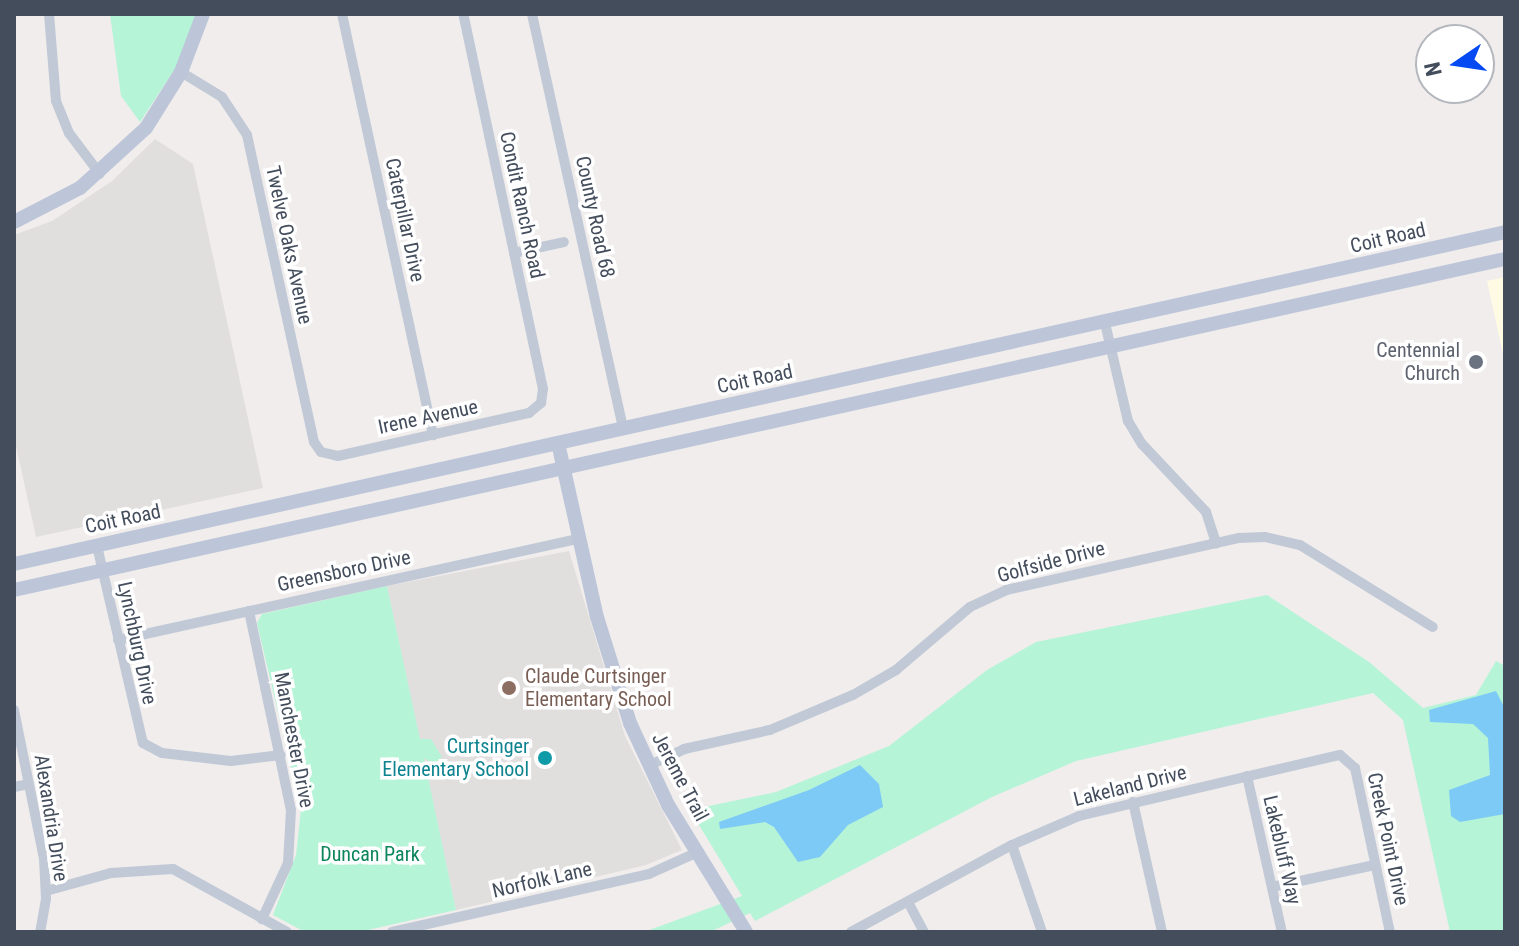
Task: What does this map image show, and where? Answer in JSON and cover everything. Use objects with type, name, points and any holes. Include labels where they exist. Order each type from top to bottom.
[{"type":"main road","points":[[14,222],[75,191],[100,174],[146,128],[181,72],[203,14]]},
{"type":"main road","name":"Coit Road","points":[[14,564],[1505,232]]},
{"type":"main road","points":[[1455,243],[1461,269]]},
{"type":"main road","points":[[14,590],[1505,259]]},
{"type":"main road","points":[[1263,287],[1268,313]]},
{"type":"main road","points":[[747,402],[753,426]]},
{"type":"main road","name":"Jereme Trail","points":[[558,443],[612,670],[648,766],[746,932]]},
{"type":"main road","points":[[259,510],[264,534]]},
{"type":"street","points":[[49,14],[56,101],[69,133],[100,174]]},
{"type":"street","name":"Caterpillar Drive","points":[[342,14],[433,435]]},
{"type":"street","name":"Condit Ranch Road","points":[[463,14],[543,389],[541,405]]},
{"type":"street","name":"County Road 68","points":[[532,14],[623,429]]},
{"type":"street","name":"Twelve Oaks Avenue","points":[[181,72],[222,97],[247,135],[314,442],[321,452]]},
{"type":"street","points":[[514,253],[564,242]]},
{"type":"street","points":[[1105,323],[1128,421],[1142,444],[1206,512],[1216,543]]},
{"type":"street","name":"Irene Avenue","points":[[321,452],[338,456],[529,413],[541,405]]},
{"type":"street","name":"Golfside Drive","points":[[648,766],[684,749],[770,730],[853,695],[896,670],[970,607],[1006,590],[1216,543],[1265,537],[1300,545],[1433,627]]},
{"type":"street","name":"Greensboro Drive","points":[[118,640],[579,539]]},
{"type":"street","name":"Lynchburg Drive","points":[[97,546],[138,733],[147,746],[231,761],[281,755]]},
{"type":"street","name":"Manchester Drive","points":[[249,611],[291,810],[291,848],[262,919]]},
{"type":"street","name":"Alexandria Drive","points":[[14,710],[46,891],[40,932]]},
{"type":"street","name":"Lakeland Drive","points":[[851,932],[1012,845],[1079,816],[1247,776],[1346,757]]},
{"type":"street","name":"Creek Point Drive","points":[[1346,757],[1355,768],[1390,932]]},
{"type":"street","name":"Lakebluff Way","points":[[1247,776],[1282,932]]},
{"type":"street","points":[[14,787],[29,784]]},
{"type":"street","points":[[1133,802],[1162,932]]},
{"type":"street","points":[[1012,845],[1042,932]]},
{"type":"street","name":"Norfolk Lane","points":[[392,932],[649,874],[698,852]]},
{"type":"street","points":[[1272,887],[1375,865]]},
{"type":"street","points":[[46,891],[111,873],[160,867],[188,875],[287,932]]},
{"type":"street","points":[[908,902],[924,932]]},
{"type":"shaded area","points":[[155,139],[193,164],[263,488],[36,537],[14,437],[14,235],[52,221],[112,181]]},
{"type":"shaded area","points":[[1505,277],[1505,364],[1487,281]]},
{"type":"shaded area","name":"Claude Curtsinger Elementary School","points":[[569,551],[625,736],[682,850],[646,865],[456,910],[387,586]]},
{"type":"green space","points":[[110,14],[198,14],[180,61],[140,122],[121,96]]},
{"type":"green space","name":"Duncan Park","points":[[387,586],[420,739],[431,739],[442,757],[434,764],[424,758],[456,910],[359,932],[305,932],[273,915],[296,855],[301,810],[257,623],[262,614]]},
{"type":"green space","points":[[1267,595],[1369,662],[1423,708],[1476,695],[1496,661],[1505,666],[1505,932],[1450,932],[1403,720],[1373,693],[1076,761],[992,797],[755,921],[750,913],[710,932],[644,932],[742,896],[690,810],[776,792],[889,746],[987,670],[1036,642]]},
{"type":"water","points":[[1496,691],[1505,709],[1505,814],[1460,822],[1451,816],[1449,790],[1490,775],[1488,738],[1473,724],[1430,722],[1429,710]]},
{"type":"water","points":[[860,765],[879,784],[883,807],[848,825],[820,857],[798,862],[774,827],[765,822],[720,829],[719,822],[809,790]]},
{"type":"place","name":"Centennial Church","points":[[1476,362]]},
{"type":"place","name":"Claude Curtsinger Elementary School","points":[[509,688]]},
{"type":"place","name":"Curtsinger Elementary School","points":[[545,758]]}]
